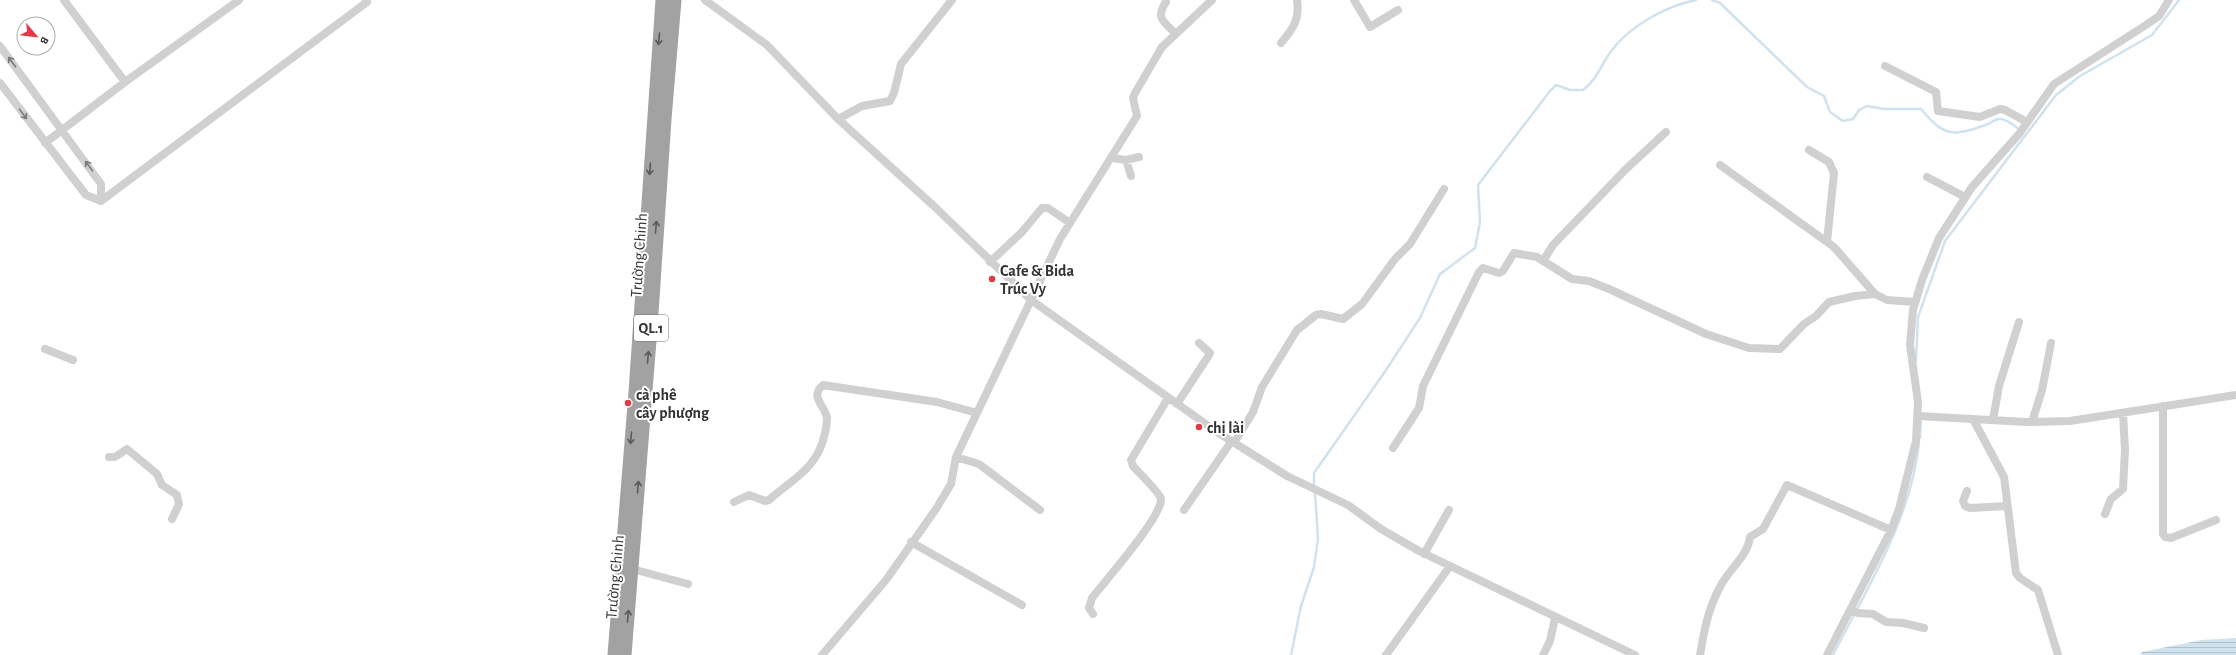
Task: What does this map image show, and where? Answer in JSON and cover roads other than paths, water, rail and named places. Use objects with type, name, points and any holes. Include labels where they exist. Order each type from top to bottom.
[{"type":"highway","name":"Trường Chinh","points":[[614,655],[635,392],[662,0]]},
{"type":"highway","name":"Trường Chinh","points":[[625,655],[664,120],[676,0]]},
{"type":"street","points":[[64,0],[125,82]]},
{"type":"street","points":[[45,143],[125,82],[239,0]]},
{"type":"street","points":[[101,201],[367,2],[366,0]]},
{"type":"street","points":[[705,0],[767,46],[838,119],[936,208],[990,262],[1031,300],[1176,404],[1287,476],[1348,505],[1381,529],[1424,554],[1634,655]]},
{"type":"street","points":[[838,119],[862,106],[890,100],[894,93],[901,64],[952,0]]},
{"type":"street","points":[[822,655],[886,580],[951,484],[956,457],[1031,300],[1070,223],[1137,116],[1133,98],[1135,93],[1162,47],[1212,0]]},
{"type":"street","points":[[1280,43],[1296,25],[1298,10],[1297,0]]},
{"type":"street","points":[[1354,0],[1370,27],[1398,10]]},
{"type":"street","points":[[1827,655],[1891,530],[1899,509],[1913,457],[1924,416],[1910,345],[1915,302],[1925,270],[1939,238],[1965,197],[2027,122],[2058,81],[2100,56],[2159,16],[2169,0]]},
{"type":"street","points":[[1166,2],[1160,15],[1162,20],[1176,33]]},
{"type":"street","points":[[0,46],[101,184],[101,201]]},
{"type":"street","points":[[1885,66],[1936,92],[1938,111],[1980,117],[2000,109],[2005,110],[2027,122]]},
{"type":"street","points":[[0,82],[86,195],[101,201]]},
{"type":"street","points":[[1543,261],[1553,245],[1625,170],[1666,132]]},
{"type":"street","points":[[1809,150],[1829,162],[1834,173],[1827,242]]},
{"type":"street","points":[[1112,158],[1126,160],[1139,156]]},
{"type":"street","points":[[1126,160],[1131,176]]},
{"type":"street","points":[[1720,165],[1827,242],[1875,294],[1892,301],[1915,302]]},
{"type":"street","points":[[1927,177],[1965,197]]},
{"type":"street","points":[[1184,510],[1253,412],[1262,387],[1297,330],[1321,314],[1343,319],[1362,304],[1395,260],[1410,244],[1444,189]]},
{"type":"street","points":[[990,262],[1022,232],[1042,208],[1048,208],[1070,223]]},
{"type":"street","points":[[1393,448],[1419,408],[1423,386],[1479,272],[1483,268],[1499,273],[1503,271],[1514,254],[1536,257],[1572,279],[1589,281],[1706,334],[1749,348],[1780,349],[1804,324],[1816,316],[1829,302],[1855,296],[1875,294]]},
{"type":"street","points":[[1993,420],[1999,386],[2019,322]]},
{"type":"street","points":[[1176,404],[1210,353],[1199,343]]},
{"type":"street","points":[[2032,422],[2042,390],[2051,343]]},
{"type":"street","points":[[45,349],[73,360]]},
{"type":"street","points":[[734,502],[749,496],[765,501],[769,500],[814,462],[820,452],[825,431],[826,418],[817,397],[819,389],[823,385],[937,402],[977,413]]},
{"type":"street","points":[[1924,416],[2032,422],[2082,420],[2236,395]]},
{"type":"street","points":[[1093,614],[1089,608],[1092,598],[1146,530],[1160,503],[1160,496],[1132,466],[1130,460],[1168,398]]},
{"type":"street","points":[[2163,406],[2163,534],[2165,537],[2171,538],[2216,520]]},
{"type":"street","points":[[2105,514],[2111,500],[2123,489],[2125,450],[2123,413]]},
{"type":"street","points":[[1973,419],[2002,473],[2016,573],[2020,578],[2038,590],[2058,655]]},
{"type":"street","points":[[109,456],[114,458],[127,449],[157,474],[162,484],[174,491],[178,497],[179,504],[172,519]]},
{"type":"street","points":[[956,457],[979,464],[1040,510]]},
{"type":"street","points":[[1700,655],[1707,614],[1720,586],[1730,570],[1746,551],[1750,537],[1763,530],[1787,485],[1891,530]]},
{"type":"street","points":[[1967,491],[1963,501],[1965,506],[1970,508],[2006,506]]},
{"type":"street","points":[[1424,554],[1448,510]]},
{"type":"street","points":[[911,542],[1022,605]]},
{"type":"street","points":[[1386,655],[1450,566]]},
{"type":"street","points":[[632,569],[688,584]]},
{"type":"street","points":[[1850,610],[1858,613],[1873,614],[1886,622],[1903,623],[1924,628]]},
{"type":"street","points":[[1543,655],[1550,641],[1555,618]]},
{"type":"water","points":[[2236,638],[2236,655],[2140,655],[2142,652],[2202,640]]},
{"type":"waterway","points":[[1314,487],[1314,473],[1384,373],[1420,318],[1440,274],[1475,248],[1480,222],[1478,185],[1550,91],[1556,85],[1570,90],[1583,90],[1592,82],[1612,50],[1628,33],[1661,12],[1696,0]]},
{"type":"waterway","points":[[1712,0],[1720,3],[1807,87],[1824,96],[1830,112],[1843,121],[1853,119],[1859,110],[1867,106],[1884,109],[1921,109],[1936,125],[1950,132],[1966,131],[1999,119],[2013,124],[2020,130]]},
{"type":"waterway","points":[[1916,361],[1918,317],[1945,241],[2056,95],[2080,76],[2152,35],[2179,0]]},
{"type":"waterway","points":[[1920,438],[1921,417]]},
{"type":"waterway","points":[[1833,655],[1873,579],[1897,526],[1907,499],[1919,443]]},
{"type":"waterway","points":[[1291,655],[1301,606],[1314,567],[1318,539],[1315,492]]},
{"type":"place","name":"Cafe & Bida Trúc Vy","points":[[992,279]]},
{"type":"place","name":"cà phê cây phượng","points":[[628,403]]},
{"type":"place","name":"chị lài","points":[[1199,427]]}]
